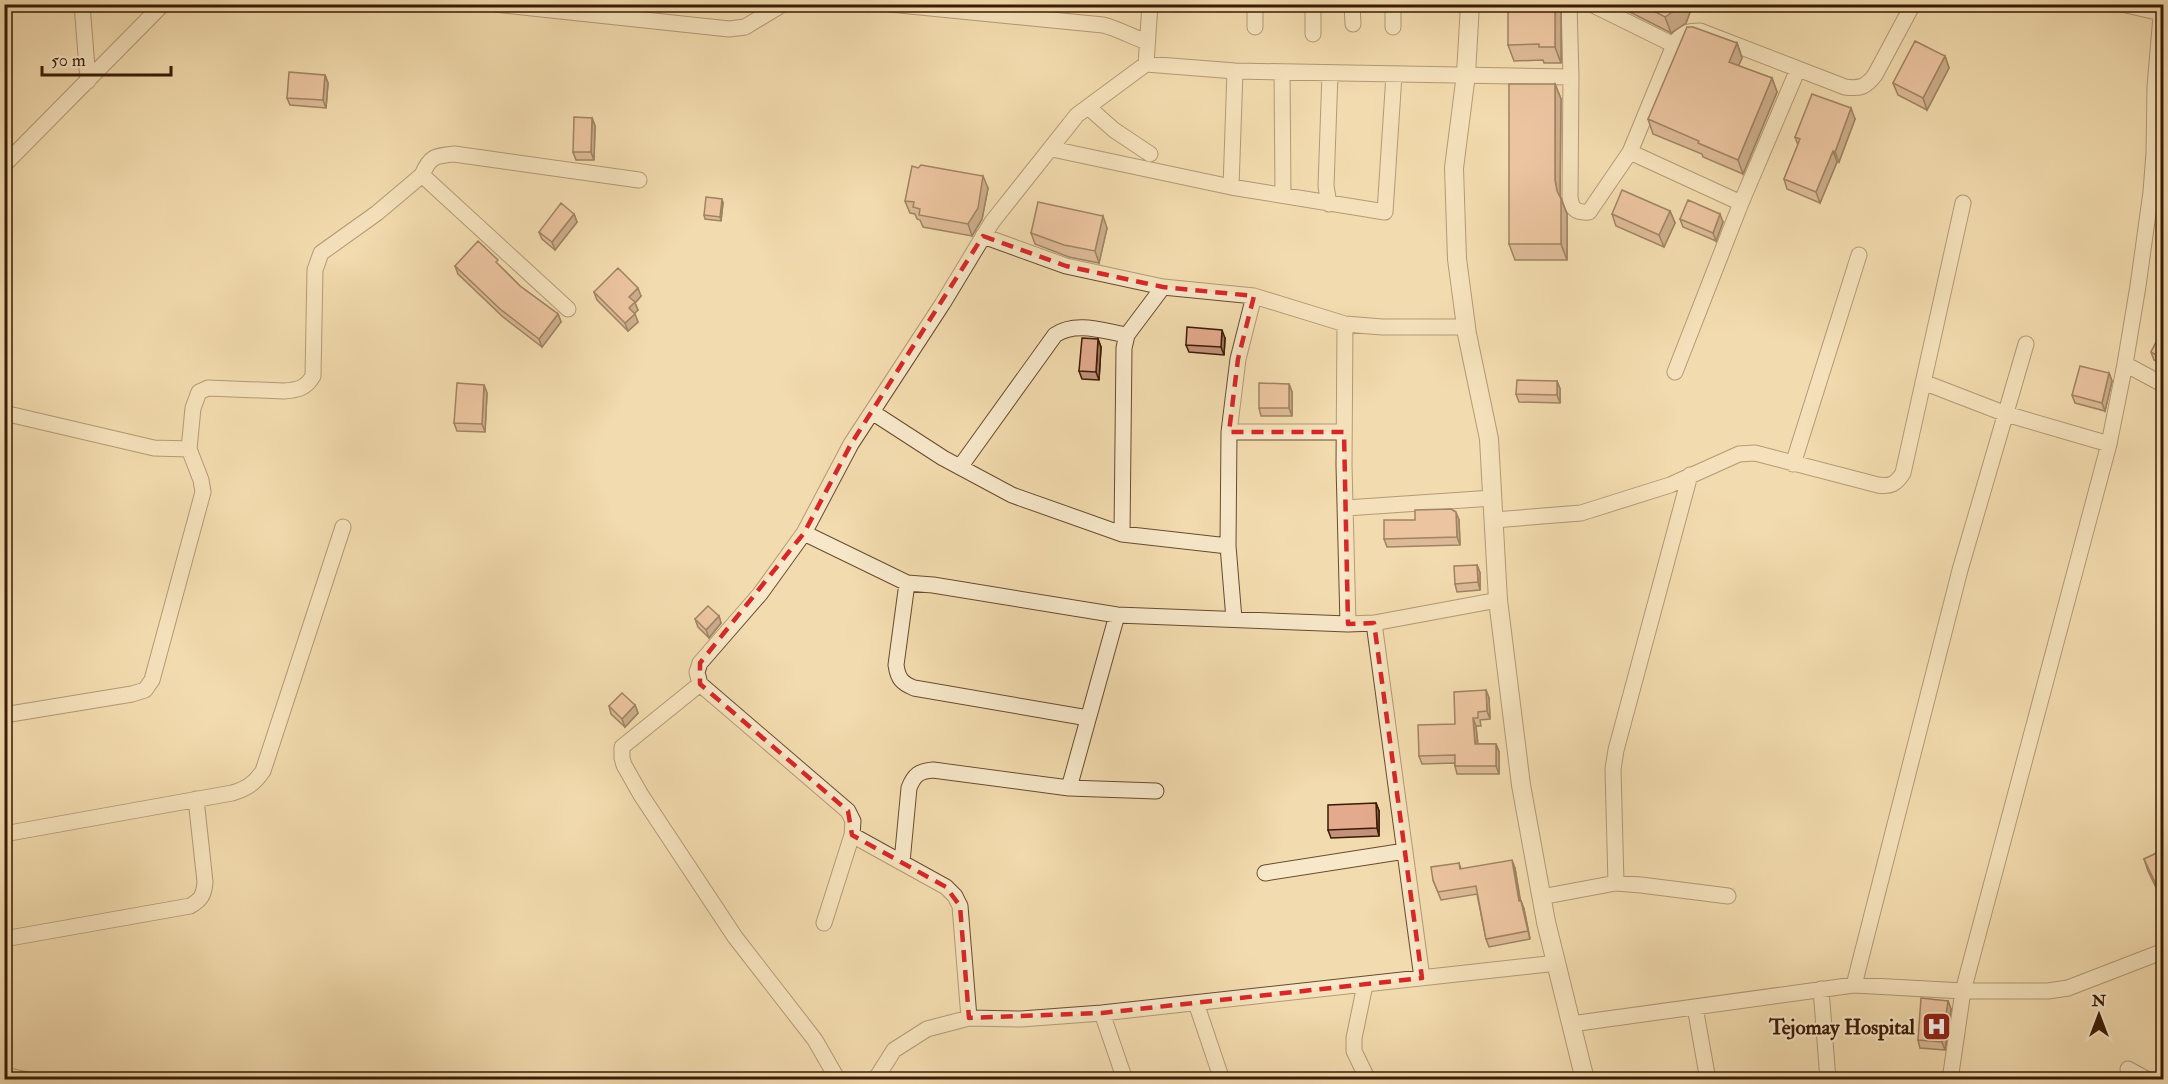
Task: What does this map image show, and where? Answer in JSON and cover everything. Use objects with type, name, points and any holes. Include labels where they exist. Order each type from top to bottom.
[{"type":"street","points":[[82,4],[88,81]]},
{"type":"street","points":[[4,165],[163,4]]},
{"type":"street","points":[[495,4],[729,28],[745,27],[783,4]]},
{"type":"street","points":[[890,4],[1103,25],[1120,29],[1128,35],[1147,42]]},
{"type":"street","points":[[1146,64],[1149,4]]},
{"type":"street","points":[[1255,27],[1256,4]]},
{"type":"street","points":[[1313,4],[1313,34]]},
{"type":"street","points":[[1352,4],[1353,24]]},
{"type":"street","points":[[1393,27],[1394,4]]},
{"type":"street","points":[[1470,4],[1466,74],[1454,175],[1457,259],[1466,327],[1489,439],[1498,600],[1521,785],[1541,897],[1585,1080]]},
{"type":"street","points":[[1569,4],[1571,206],[1576,211],[1589,212],[1630,152],[1680,35],[1689,30],[1700,30],[1845,87],[1857,89],[1868,85],[1913,4]]},
{"type":"street","points":[[1591,4],[1674,45]]},
{"type":"street","points":[[1950,1080],[1963,991],[2109,444],[2140,274],[2159,149],[2155,87],[2161,9],[2122,4]]},
{"type":"street","points":[[824,924],[852,835],[853,821],[848,811],[700,684],[697,672],[700,663],[760,594],[804,533],[851,444],[944,303],[983,236],[1030,172],[1052,149],[1077,115],[1146,64],[1235,71],[1571,77]]},
{"type":"street","points":[[1675,372],[1741,203],[1798,69]]},
{"type":"street","points":[[1231,187],[1235,71]]},
{"type":"street","points":[[1282,72],[1283,195]]},
{"type":"street","points":[[1329,204],[1326,186],[1330,73]]},
{"type":"street","points":[[1052,149],[1231,187],[1305,197],[1329,204],[1385,212],[1394,75]]},
{"type":"street","points":[[1088,107],[1114,130],[1150,154]]},
{"type":"street","points":[[1630,152],[1741,203]]},
{"type":"street","points":[[4,715],[145,690],[152,680],[203,492],[201,480],[189,449],[193,408],[199,392],[208,388],[284,391],[307,386],[313,376],[315,270],[321,253],[377,213],[422,175],[428,162],[437,156],[454,154],[639,180]]},
{"type":"street","points":[[422,175],[568,309]]},
{"type":"street","points":[[1305,197],[1326,186]]},
{"type":"street","points":[[1494,520],[1581,513],[1670,484],[1739,454],[1755,453],[1878,485],[1888,486],[1897,482],[1903,473],[1963,203]]},
{"type":"street","points":[[983,236],[1066,266],[1163,287],[1254,296],[1345,324],[1382,327],[1466,327]]},
{"type":"street","points":[[1793,464],[1859,255]]},
{"type":"street","points":[[1122,534],[1124,348],[1127,335],[1163,287]]},
{"type":"street","points":[[1234,619],[1228,546],[1229,432],[1238,359],[1254,296]]},
{"type":"street","points":[[1345,324],[1344,432],[1348,624]]},
{"type":"street","points":[[960,467],[1055,335],[1064,329],[1075,327],[1127,335]]},
{"type":"street","points":[[1854,985],[1960,570],[2026,344]]},
{"type":"street","points":[[2125,364],[2163,385]]},
{"type":"street","points":[[1923,382],[2006,414],[2109,444]]},
{"type":"street","points":[[872,412],[960,467],[1012,495],[1122,534],[1228,546]]},
{"type":"street","points":[[4,413],[154,448],[189,449]]},
{"type":"street","points":[[1229,432],[1344,432]]},
{"type":"street","points":[[1616,884],[1613,769],[1616,750],[1690,476]]},
{"type":"street","points":[[1346,508],[1493,498]]},
{"type":"street","points":[[4,834],[232,793],[246,789],[256,781],[262,771],[343,526]]},
{"type":"street","points":[[804,533],[907,583],[933,585],[1117,615],[1348,624],[1374,623],[1498,600]]},
{"type":"street","points":[[907,583],[896,665],[897,676],[904,684],[914,688],[1088,718]]},
{"type":"street","points":[[1069,788],[1117,615]]},
{"type":"street","points":[[1374,623],[1422,978]]},
{"type":"street","points":[[700,684],[622,747],[622,758],[641,795],[690,870],[735,937],[815,1040],[838,1080]]},
{"type":"street","points":[[902,862],[909,788],[913,778],[922,771],[933,770],[1069,788],[1156,791]]},
{"type":"street","points":[[4,939],[190,906],[200,900],[205,892],[205,882],[196,799]]},
{"type":"street","points":[[852,835],[946,887],[955,896],[960,906],[969,1018]]},
{"type":"street","points":[[1265,873],[1405,851]]},
{"type":"street","points":[[1541,897],[1616,884],[1728,896]]},
{"type":"street","points":[[1571,1024],[1854,985],[1963,991],[2048,991],[2068,988],[2163,951]]},
{"type":"street","points":[[875,1080],[894,1050],[927,1029],[969,1018],[1021,1019],[1102,1013],[1557,963]]},
{"type":"street","points":[[1365,985],[1354,1038],[1354,1051],[1368,1080]]},
{"type":"street","points":[[1821,989],[1828,1080]]},
{"type":"street","points":[[1196,1003],[1222,1080]]},
{"type":"street","points":[[1695,1007],[1708,1080]]},
{"type":"street","points":[[1102,1013],[1125,1080]]},
{"type":"street","points":[[2128,1069],[2148,1080]]},
{"type":"street","points":[[4,1075],[28,1080]]},
{"type":"highlighted area","points":[[983,236],[1066,266],[1163,287],[1254,296],[1238,359],[1229,432],[1344,432],[1348,624],[1374,623],[1422,978],[1102,1013],[969,1018],[960,906],[946,887],[852,835],[848,811],[700,684],[700,663],[804,533],[851,444]]},
{"type":"building","points":[[1508,4],[1555,4],[1555,47],[1539,47],[1539,44],[1508,45]]},
{"type":"building","points":[[1640,4],[1681,4],[1665,17]]},
{"type":"building","points":[[1687,27],[1693,27],[1737,43],[1729,62],[1772,78],[1738,160],[1648,119]]},
{"type":"building","points":[[1915,41],[1945,56],[1923,98],[1893,83]]},
{"type":"building","points":[[289,72],[325,75],[323,100],[287,98]]},
{"type":"building","points":[[1509,84],[1555,84],[1555,180],[1561,199],[1561,244],[1509,244]]},
{"type":"building","points":[[1812,94],[1851,108],[1835,152],[1833,151],[1816,192],[1784,179],[1800,139],[1795,137]]},
{"type":"building","points":[[574,117],[592,118],[591,152],[573,152]]},
{"type":"building","points":[[921,165],[983,176],[978,208],[968,224],[919,215],[920,209],[913,207],[914,202],[905,201],[912,166],[918,168]]},
{"type":"building","points":[[1622,190],[1670,211],[1659,235],[1612,214]]},
{"type":"building","points":[[706,197],[722,199],[720,217],[704,215]]},
{"type":"building","points":[[1688,200],[1720,214],[1713,233],[1680,219]]},
{"type":"building","points":[[1038,202],[1103,216],[1095,251],[1064,245],[1031,233]]},
{"type":"building","points":[[561,203],[574,214],[552,242],[539,232]]},
{"type":"building","points":[[478,241],[520,286],[558,314],[539,339],[500,309],[455,266]]},
{"type":"building","points":[[618,268],[638,288],[629,297],[635,302],[629,308],[635,314],[625,323],[594,292]]},
{"type":"building","points":[[1187,327],[1222,330],[1221,347],[1186,345]]},
{"type":"building","points":[[2163,329],[2163,359],[2151,352]]},
{"type":"building","points":[[1082,338],[1098,339],[1096,372],[1079,371]]},
{"type":"building","points":[[2080,366],[2109,373],[2102,403],[2072,395]]},
{"type":"building","points":[[1517,380],[1557,381],[1557,395],[1516,394]]},
{"type":"building","points":[[457,383],[484,385],[482,424],[454,423]]},
{"type":"building","points":[[1259,383],[1289,384],[1289,408],[1259,408]]},
{"type":"building","points":[[1451,509],[1456,512],[1457,537],[1384,539],[1384,520],[1415,520],[1415,510]]},
{"type":"building","points":[[1477,565],[1478,582],[1455,584],[1454,566]]},
{"type":"building","points":[[708,606],[719,616],[706,630],[695,619]]},
{"type":"building","points":[[1486,690],[1487,711],[1478,712],[1478,718],[1473,718],[1475,744],[1496,744],[1496,766],[1455,766],[1455,755],[1419,756],[1418,725],[1455,724],[1454,692]]},
{"type":"building","points":[[622,693],[635,705],[622,719],[609,706]]},
{"type":"building","points":[[1376,803],[1377,828],[1328,830],[1328,805]]},
{"type":"building","points":[[2163,850],[2163,899],[2144,859]]},
{"type":"building","points":[[1512,860],[1519,901],[1521,901],[1528,931],[1486,939],[1476,886],[1438,892],[1431,867],[1459,863],[1460,869]]},
{"type":"building","points":[[1921,998],[1948,1001],[1942,1042],[1918,1040]]},
{"type":"place","name":"Tejomay Hospital","points":[[1936,1027]]}]
